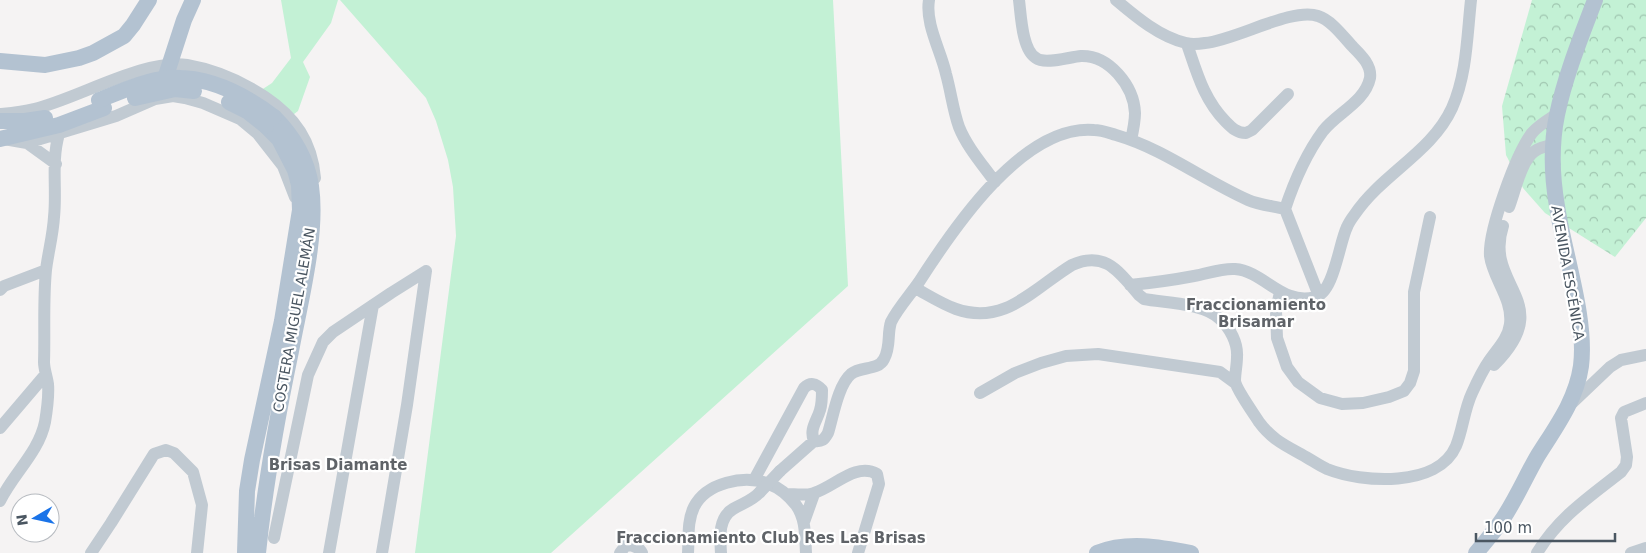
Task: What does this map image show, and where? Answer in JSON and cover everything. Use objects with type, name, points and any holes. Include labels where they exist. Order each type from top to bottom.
[{"type":"main road","points":[[0,62],[45,65],[93,53],[124,36],[133,26],[149,0]]},
{"type":"main road","points":[[158,98],[184,20],[193,0]]},
{"type":"main road","name":"AVENIDA ESCÉNICA","points":[[1476,553],[1502,520],[1568,406],[1576,389],[1581,366],[1581,342],[1577,306],[1556,204],[1554,144],[1557,114],[1568,75],[1595,0]]},
{"type":"main road","name":"COSTERA MIGUEL ALEMÁN","points":[[1,139],[58,125],[148,83],[170,78],[194,80],[235,92],[255,103],[270,122],[289,132],[300,152],[311,185],[266,397]]},
{"type":"main road","name":"COSTERA MIGUEL ALEMÁN","points":[[0,121],[25,121],[50,117],[102,104]]},
{"type":"main road","name":"COSTERA MIGUEL ALEMÁN","points":[[258,553],[272,446],[309,247],[306,210]]},
{"type":"main road","points":[[247,492],[262,460],[272,446],[268,431],[266,397]]},
{"type":"main road","points":[[245,553],[247,492],[266,397]]},
{"type":"main road","points":[[1097,553],[1130,546],[1162,548],[1191,553]]},
{"type":"street","points":[[929,0],[928,7],[931,25],[947,75],[960,128],[972,150],[994,182]]},
{"type":"street","points":[[1019,0],[1025,38],[1030,53],[1036,59],[1047,61],[1084,56],[1095,58],[1115,71],[1125,84],[1134,103],[1135,114],[1132,140]]},
{"type":"street","points":[[1116,0],[1152,28],[1187,44],[1217,42],[1291,17],[1307,14],[1317,16],[1335,28],[1368,64],[1370,76],[1361,95],[1322,132],[1293,185],[1284,209],[1319,296]]},
{"type":"street","points":[[1130,285],[1169,281],[1236,269],[1262,280],[1280,292],[1304,298],[1319,296],[1326,289],[1330,280],[1347,226],[1365,199],[1420,149],[1438,129],[1451,109],[1463,75],[1471,0]]},
{"type":"street","points":[[1187,44],[1202,89],[1214,109],[1235,131],[1246,134],[1252,130],[1288,94]]},
{"type":"street","points":[[0,114],[34,109],[146,70],[169,66],[186,65],[229,76],[271,101],[290,118],[305,139],[312,152],[316,188],[306,210]]},
{"type":"street","points":[[1,139],[27,143],[116,116],[158,98],[172,96],[185,98],[209,105],[240,119],[258,134],[283,166],[306,210]]},
{"type":"street","points":[[56,164],[64,141],[70,137],[147,112],[158,98]]},
{"type":"street","points":[[980,393],[1015,373],[1066,356],[1098,354],[1182,365],[1220,372],[1235,383],[1260,424],[1274,440],[1326,469],[1366,479],[1386,479],[1430,472],[1448,460],[1456,447],[1469,400],[1488,362],[1508,335],[1510,310],[1493,269],[1490,256],[1490,241],[1517,159],[1532,134],[1540,125],[1557,114]]},
{"type":"street","points":[[722,553],[720,540],[722,523],[726,515],[755,498],[780,471],[814,441],[825,439],[846,380],[853,373],[877,366],[883,361],[888,351],[891,323],[963,219],[1004,172],[1045,142],[1068,132],[1083,130],[1096,130],[1132,140],[1251,201],[1284,209]]},
{"type":"street","points":[[0,501],[38,443],[46,414],[48,386],[44,364],[44,300],[46,270],[54,217],[56,146],[59,134]]},
{"type":"street","points":[[27,143],[45,158],[56,164]]},
{"type":"street","points":[[1481,377],[1507,352],[1520,327],[1521,316],[1518,298],[1504,271],[1500,258],[1499,237],[1524,164],[1532,152],[1554,144]]},
{"type":"street","points":[[1280,292],[1276,311],[1277,338],[1287,367],[1298,382],[1320,398],[1342,404],[1363,404],[1389,397],[1404,390],[1410,384],[1414,371],[1414,292],[1430,217]]},
{"type":"street","points":[[915,288],[954,308],[968,313],[983,314],[1005,309],[1081,260],[1092,259],[1110,264],[1144,299],[1185,305],[1218,316],[1232,334],[1238,354],[1235,383]]},
{"type":"street","points":[[0,290],[4,286],[46,270]]},
{"type":"street","points":[[274,538],[308,375],[323,342],[333,332],[426,271],[407,405],[382,553]]},
{"type":"street","points":[[329,553],[373,305]]},
{"type":"street","points":[[1568,406],[1610,367],[1621,360],[1646,355]]},
{"type":"street","points":[[0,428],[46,374]]},
{"type":"street","points":[[754,480],[804,388],[812,384],[822,390],[820,411],[812,430],[814,441]]},
{"type":"street","points":[[1537,553],[1551,532],[1574,507],[1621,472],[1626,465],[1627,457],[1620,418],[1624,412],[1646,403]]},
{"type":"street","points":[[272,446],[292,450]]},
{"type":"street","points":[[91,553],[112,524],[154,454],[166,450],[174,453],[193,472],[202,505],[197,553]]},
{"type":"street","points":[[786,494],[814,494],[855,473],[865,470],[877,474],[879,484],[858,553]]},
{"type":"street","points":[[688,553],[688,530],[693,509],[699,498],[719,486],[736,481],[754,480],[768,483],[786,494],[796,506],[804,522],[806,553]]},
{"type":"street","points":[[804,522],[814,494]]},
{"type":"street","points":[[620,553],[622,548],[630,545],[636,547],[642,553]]},
{"type":"street","points":[[1631,553],[1646,548]]},
{"type":"green space","points":[[281,0],[338,0],[331,23],[303,62],[310,77],[298,111],[285,121],[252,96],[272,83],[291,58]]},
{"type":"green space","points":[[340,0],[833,0],[848,286],[551,553],[415,553],[456,236],[453,187],[448,160],[436,121],[426,98]]},
{"type":"green space","points":[[1532,0],[1646,0],[1646,218],[1615,257],[1545,213],[1523,188],[1506,155],[1502,106]]},
{"type":"district","name":"Fraccionamiento Brisamar","points":[[1256,314]]},
{"type":"district","name":"Brisas Diamante","points":[[338,465]]},
{"type":"district","name":"Fraccionamiento Club Res Las Brisas","points":[[771,538]]}]
